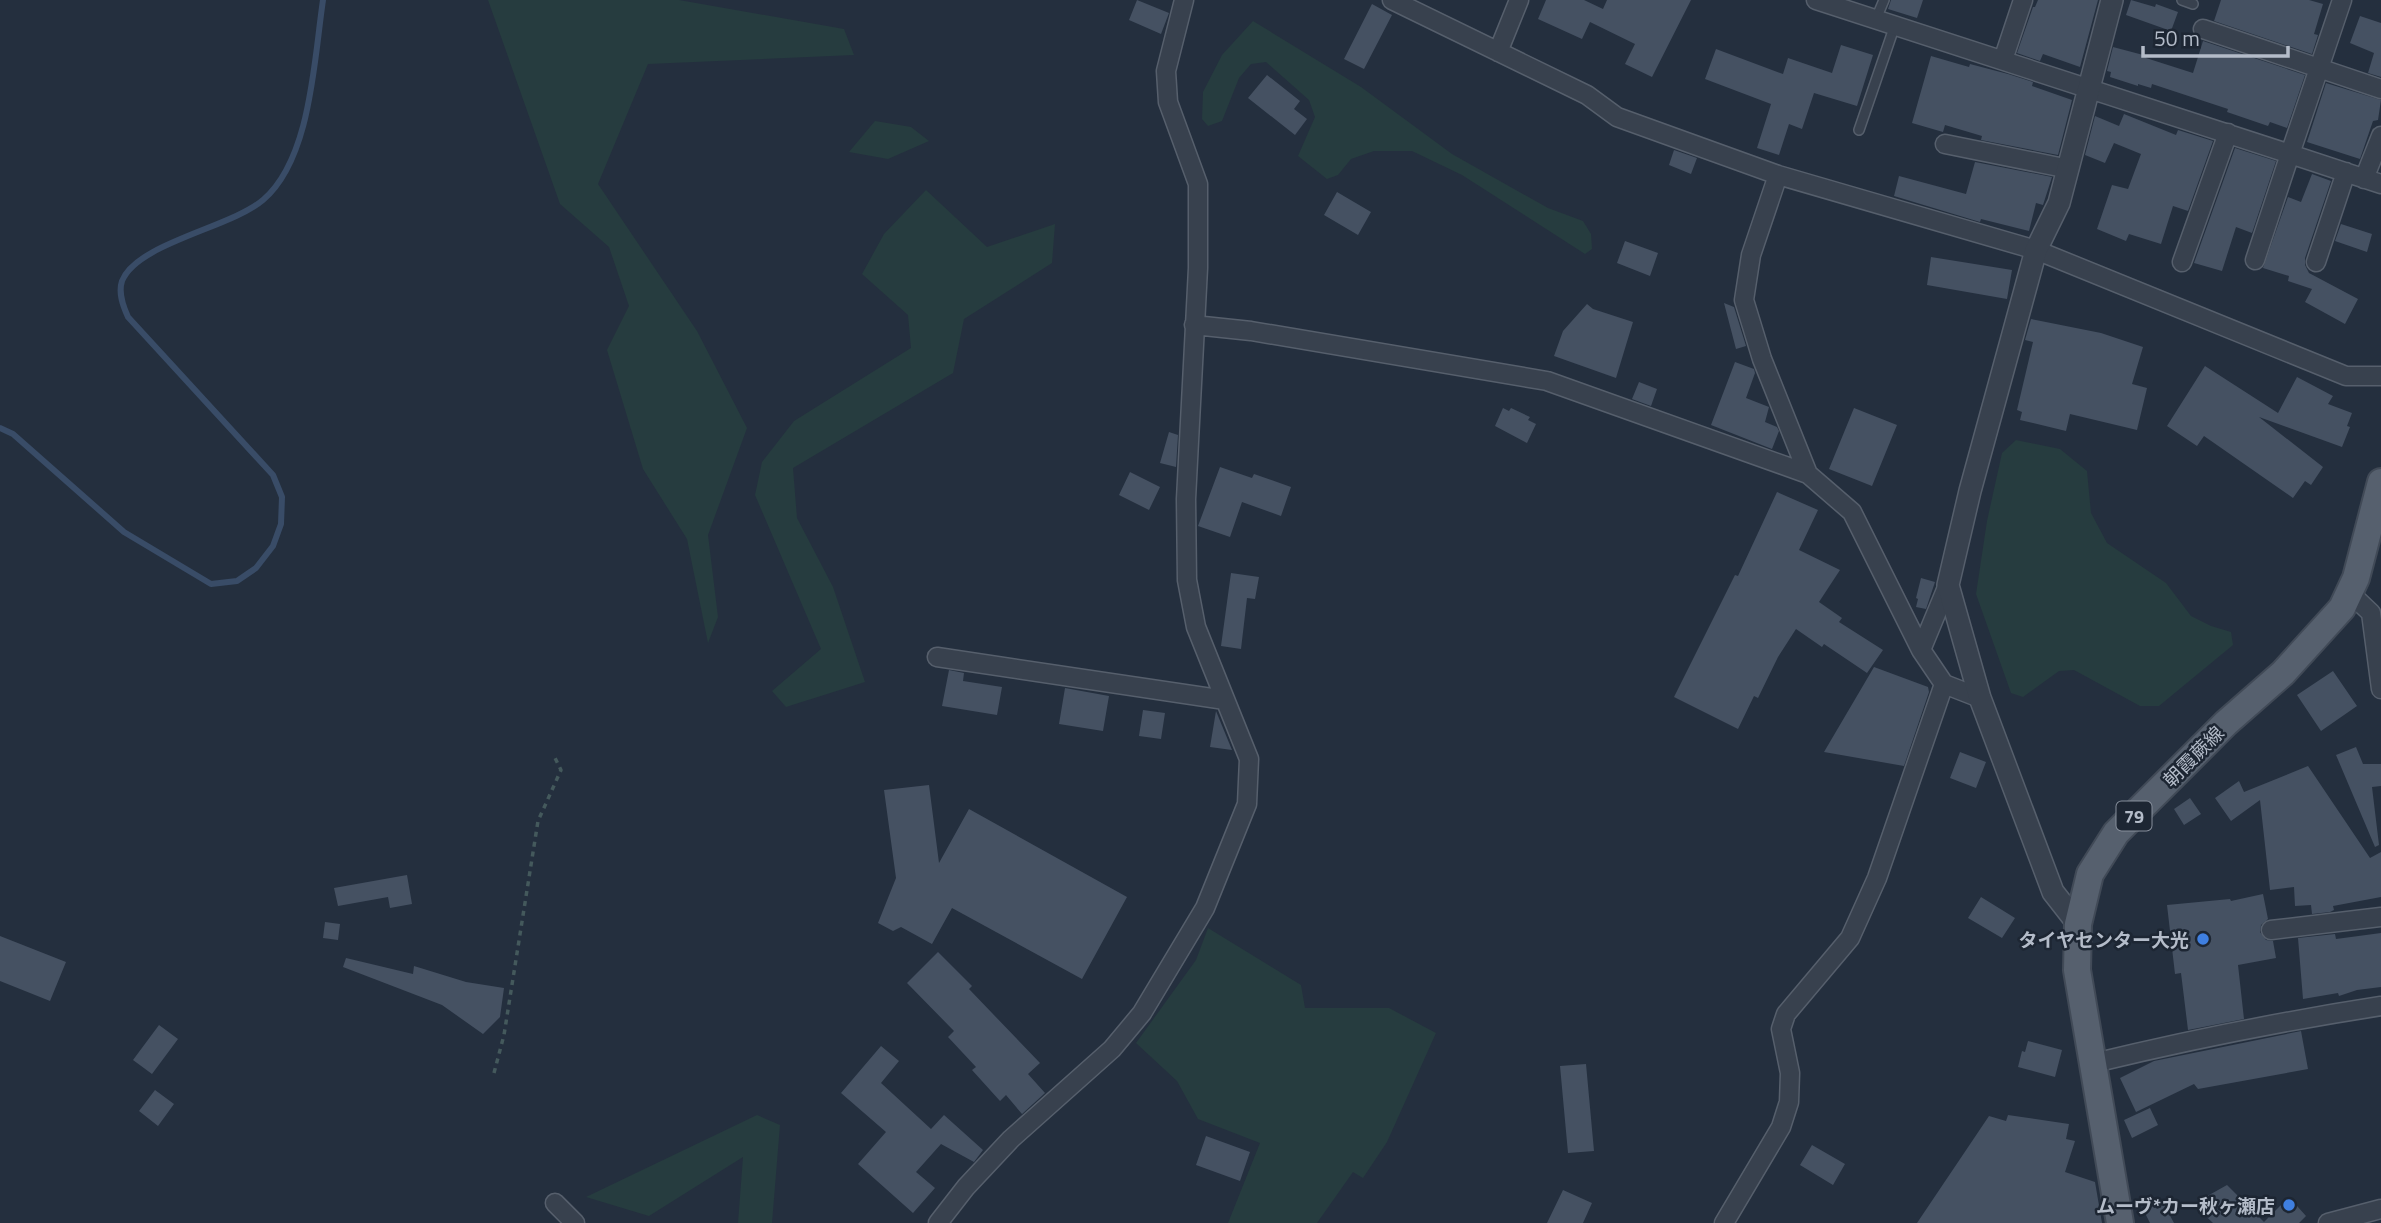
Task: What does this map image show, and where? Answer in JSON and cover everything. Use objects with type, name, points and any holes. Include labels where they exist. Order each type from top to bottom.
[{"type":"main road","name":"朝霞蕨線","points":[[2120,1223],[2077,970],[2078,924],[2091,874],[2116,833],[2226,723],[2302,653],[2342,608],[2350,593],[2381,482]]},
{"type":"street","points":[[938,1223],[966,1187],[1011,1139],[1112,1049],[1142,1013],[1205,908],[1247,804],[1249,759],[1196,627],[1187,580],[1186,499],[1198,268],[1198,184],[1168,102],[1167,71],[1184,0]]},
{"type":"street","points":[[1392,0],[1587,95],[1617,117],[1778,175],[2036,250],[2346,376],[2381,376]]},
{"type":"street","points":[[1497,52],[1519,0]]},
{"type":"street","points":[[1816,0],[2373,181],[2381,136]]},
{"type":"street","points":[[2003,60],[2023,0]]},
{"type":"street","points":[[1921,650],[1948,585],[1970,491],[2036,250],[2059,204],[2112,0]]},
{"type":"street","points":[[2255,260],[2342,0]]},
{"type":"street","points":[[2203,29],[2381,89]]},
{"type":"street","points":[[2182,262],[2228,133]]},
{"type":"street","points":[[1945,144],[2068,169]]},
{"type":"street","points":[[2316,262],[2346,172]]},
{"type":"street","points":[[1778,175],[1751,255],[1744,300],[1762,359],[1808,474]]},
{"type":"street","points":[[1194,325],[1251,331],[1547,381],[1808,474],[1852,512],[1921,650],[1944,684],[1980,698]]},
{"type":"street","points":[[1948,585],[1980,698],[2053,892],[2078,924]]},
{"type":"street","points":[[2350,593],[2371,613],[2381,689]]},
{"type":"street","points":[[937,657],[1225,700]]},
{"type":"street","points":[[1724,1223],[1780,1127],[1789,1102],[1790,1073],[1781,1030],[1786,1014],[1850,938],[1877,878],[1944,684]]},
{"type":"street","points":[[2271,930],[2381,917]]},
{"type":"street","points":[[2094,1063],[2184,1041],[2307,1017],[2381,1006]]},
{"type":"street","points":[[555,1203],[575,1223]]},
{"type":"street","points":[[2328,1223],[2381,1209]]},
{"type":"lane","points":[[1876,19],[1884,0]]},
{"type":"lane","points":[[2182,0],[2193,4]]},
{"type":"lane","points":[[1859,130],[1895,25]]},
{"type":"path","points":[[494,1073],[504,1035],[538,821],[561,770],[554,756]]},
{"type":"green space","points":[[488,0],[679,0],[844,29],[854,55],[648,64],[598,184],[697,331],[747,428],[708,535],[718,617],[708,643],[687,539],[643,469],[607,350],[629,306],[609,247],[560,204]]},
{"type":"green space","points":[[1253,21],[1361,87],[1452,154],[1548,208],[1583,221],[1591,234],[1592,249],[1585,254],[1462,175],[1412,151],[1374,151],[1351,159],[1338,175],[1327,179],[1298,156],[1315,117],[1309,100],[1266,62],[1251,64],[1239,78],[1222,121],[1208,126],[1202,119],[1203,92],[1222,55]]},
{"type":"green space","points":[[875,121],[911,127],[929,141],[888,159],[849,152]]},
{"type":"green space","points":[[926,190],[987,247],[1055,224],[1052,263],[964,319],[953,373],[793,468],[797,518],[833,587],[865,682],[786,707],[772,691],[821,649],[755,495],[762,462],[794,421],[911,348],[908,315],[862,274],[884,234]]},
{"type":"green space","points":[[2016,440],[2060,449],[2087,471],[2091,513],[2107,543],[2166,583],[2191,616],[2231,632],[2233,645],[2159,706],[2140,706],[2074,670],[2059,671],[2023,697],[2011,693],[1976,594],[1987,521],[2002,453]]},
{"type":"green space","points":[[1208,928],[1301,985],[1305,1008],[1389,1008],[1436,1033],[1387,1142],[1363,1178],[1353,1172],[1317,1223],[1228,1223],[1260,1143],[1198,1119],[1177,1081],[1136,1043],[1196,960]]},
{"type":"green space","points":[[757,1115],[780,1125],[772,1223],[738,1223],[743,1157],[649,1216],[586,1197]]},
{"type":"building","points":[[1137,0],[1169,13],[1161,34],[1129,20]]},
{"type":"building","points":[[1546,0],[1584,0],[1603,9],[1607,0],[1691,0],[1652,77],[1625,64],[1635,44],[1590,22],[1582,39],[1538,19]]},
{"type":"building","points":[[1891,0],[1923,0],[1917,18],[1888,9]]},
{"type":"building","points":[[2038,0],[2098,0],[2080,67],[2043,54],[2040,61],[2017,53]]},
{"type":"building","points":[[2131,0],[2155,7],[2156,4],[2178,12],[2171,31],[2126,15]]},
{"type":"building","points":[[2221,0],[2309,0],[2323,4],[2314,34],[2318,35],[2312,54],[2214,21]]},
{"type":"building","points":[[1372,4],[1392,15],[1364,69],[1344,59]]},
{"type":"building","points":[[2360,16],[2381,23],[2381,77],[2368,73],[2374,53],[2350,43]]},
{"type":"building","points":[[2203,41],[2305,75],[2287,128],[2270,122],[2268,126],[2227,112],[2228,109],[2152,84],[2151,88],[2138,86],[2110,77],[2111,72],[2107,71],[2113,47],[2193,73]]},
{"type":"building","points":[[1841,45],[1873,55],[1857,106],[1814,93],[1802,129],[1789,124],[1779,155],[1757,148],[1771,104],[1705,79],[1716,49],[1783,74],[1788,58],[1832,73]]},
{"type":"building","points":[[1931,56],[2008,74],[2072,100],[2058,155],[1981,140],[1982,136],[1945,125],[1943,132],[1912,123]]},
{"type":"building","points":[[1267,75],[1300,101],[1294,109],[1307,119],[1295,135],[1248,98]]},
{"type":"building","points":[[2326,83],[2381,100],[2378,120],[2373,121],[2360,159],[2307,142]]},
{"type":"building","points":[[2124,114],[2176,135],[2178,130],[2213,141],[2188,211],[2173,206],[2161,244],[2129,234],[2126,241],[2097,229],[2112,185],[2128,189],[2141,154],[2114,143],[2105,163],[2085,155],[2095,116],[2119,126]]},
{"type":"building","points":[[2235,148],[2276,161],[2252,233],[2236,227],[2222,271],[2194,263]]},
{"type":"building","points":[[1674,150],[1697,158],[1691,174],[1669,165]]},
{"type":"building","points":[[1975,162],[2052,177],[2043,205],[2036,203],[2029,231],[1981,219],[1980,222],[1894,196],[1899,176],[1966,194]]},
{"type":"building","points":[[2312,174],[2331,181],[2305,265],[2309,273],[2358,299],[2345,324],[2305,302],[2312,289],[2288,281],[2289,276],[2263,268],[2288,197],[2301,202]]},
{"type":"building","points":[[1337,192],[1371,212],[1358,235],[1324,215]]},
{"type":"building","points":[[2341,224],[2372,234],[2367,252],[2335,241]]},
{"type":"building","points":[[1625,241],[1658,253],[1650,276],[1617,263]]},
{"type":"building","points":[[1931,257],[2012,270],[2007,299],[1927,285]]},
{"type":"building","points":[[1724,303],[1734,307],[1746,346],[1736,349]]},
{"type":"building","points":[[1587,304],[1593,309],[1633,322],[1616,378],[1554,356],[1563,331]]},
{"type":"building","points":[[2031,319],[2101,333],[2143,347],[2132,384],[2147,388],[2137,430],[2070,414],[2066,431],[2020,420],[2022,412],[2017,410],[2033,342],[2025,340]]},
{"type":"building","points":[[1735,362],[1754,369],[1746,398],[1769,407],[1765,422],[1777,427],[1779,431],[1772,449],[1711,425]]},
{"type":"building","points":[[2205,366],[2278,413],[2297,377],[2333,396],[2328,404],[2352,413],[2342,447],[2259,417],[2323,467],[2311,485],[2305,481],[2293,498],[2204,436],[2197,446],[2167,426]]},
{"type":"building","points":[[1639,382],[1657,389],[1651,406],[1632,399]]},
{"type":"building","points":[[1503,408],[1509,411],[1511,408],[1530,417],[1528,420],[1536,424],[1527,443],[1495,426]]},
{"type":"building","points":[[1854,408],[1897,425],[1872,486],[1829,469]]},
{"type":"building","points":[[1169,432],[1178,435],[1176,467],[1160,463]]},
{"type":"building","points":[[1220,467],[1252,478],[1254,474],[1291,487],[1281,516],[1242,502],[1230,537],[1198,526]]},
{"type":"building","points":[[1130,472],[1160,487],[1149,510],[1119,495]]},
{"type":"building","points":[[1777,492],[1818,510],[1799,550],[1840,570],[1819,602],[1842,618],[1839,622],[1883,650],[1867,673],[1796,629],[1778,657],[1758,698],[1754,696],[1738,729],[1674,697],[1735,575],[1738,576]]},
{"type":"building","points":[[1231,573],[1259,577],[1255,599],[1247,598],[1241,649],[1221,646]]},
{"type":"building","points":[[1921,578],[1935,582],[1926,609],[1916,607]]},
{"type":"building","points":[[1874,667],[1928,687],[1929,692],[1904,766],[1824,752]]},
{"type":"building","points":[[949,670],[964,673],[963,681],[1002,687],[997,715],[942,706]]},
{"type":"building","points":[[2333,671],[2357,706],[2321,731],[2297,695]]},
{"type":"building","points":[[1065,688],[1109,696],[1103,731],[1059,724]]},
{"type":"building","points":[[1143,710],[1165,713],[1161,739],[1139,736]]},
{"type":"building","points":[[1216,711],[1232,750],[1210,747]]},
{"type":"building","points":[[2356,747],[2363,764],[2381,764],[2381,786],[2372,787],[2379,845],[2375,847],[2336,755]]},
{"type":"building","points":[[1960,752],[1986,762],[1976,788],[1950,778]]},
{"type":"building","points":[[2308,766],[2370,858],[2381,852],[2381,897],[2333,906],[2334,910],[2330,912],[2312,914],[2311,905],[2295,906],[2294,887],[2270,890],[2260,800],[2231,821],[2215,798],[2239,781],[2244,792]]},
{"type":"building","points":[[929,785],[939,863],[969,809],[1127,897],[1082,979],[952,908],[932,944],[901,927],[893,931],[878,923],[896,878],[884,790]]},
{"type":"building","points":[[2190,798],[2201,814],[2184,825],[2174,809]]},
{"type":"building","points":[[407,875],[412,904],[390,908],[388,897],[338,906],[334,888]]},
{"type":"building","name":"タイヤセンター大光","points":[[2263,894],[2268,919],[2261,925],[2260,932],[2266,940],[2273,941],[2276,958],[2238,965],[2244,1019],[2188,1030],[2181,973],[2175,974],[2167,905],[2231,901]]},
{"type":"building","points":[[1981,897],[2015,918],[2002,938],[1968,918]]},
{"type":"building","points":[[325,922],[340,924],[338,940],[323,938]]},
{"type":"building","points":[[2381,933],[2381,987],[2339,996],[2338,993],[2303,999],[2298,938],[2335,934],[2336,939]]},
{"type":"building","points":[[0,936],[66,962],[50,1001],[0,981]]},
{"type":"building","points":[[938,952],[972,986],[969,989],[1040,1063],[1028,1074],[1045,1093],[1022,1114],[1006,1095],[1000,1101],[972,1070],[976,1067],[948,1037],[954,1031],[907,983]]},
{"type":"building","points":[[346,958],[413,974],[414,966],[466,982],[504,988],[500,1017],[483,1034],[442,1005],[343,967]]},
{"type":"building","points":[[159,1025],[178,1039],[152,1074],[133,1060]]},
{"type":"building","points":[[2301,1031],[2308,1069],[2198,1089],[2194,1084],[2136,1112],[2120,1078],[2154,1061]]},
{"type":"building","points":[[2028,1041],[2062,1050],[2055,1077],[2018,1067]]},
{"type":"building","points":[[881,1046],[899,1061],[881,1083],[931,1129],[944,1115],[983,1150],[974,1162],[941,1144],[916,1172],[935,1188],[913,1213],[858,1164],[886,1132],[841,1093]]},
{"type":"building","points":[[1586,1064],[1594,1151],[1568,1153],[1560,1066]]},
{"type":"building","points":[[155,1090],[174,1104],[158,1126],[139,1111]]},
{"type":"building","points":[[2150,1108],[2158,1125],[2132,1138],[2124,1120]]},
{"type":"building","points":[[2008,1115],[2069,1124],[2066,1139],[2075,1141],[2065,1172],[2095,1182],[2102,1223],[1917,1223],[1989,1116],[2006,1121]]},
{"type":"building","points":[[1206,1136],[1250,1152],[1240,1181],[1196,1165]]},
{"type":"building","points":[[1812,1145],[1845,1164],[1833,1185],[1800,1165]]},
{"type":"building","points":[[2227,1185],[2264,1222],[2289,1197],[2306,1216],[2299,1223],[2213,1223],[2193,1204]]},
{"type":"building","points":[[1563,1190],[1592,1203],[1583,1223],[1547,1223]]},
{"type":"building","points":[[2162,1201],[2174,1223],[2150,1223],[2144,1211]]},
{"type":"waterway","points":[[0,428],[13,434],[124,532],[211,584],[237,581],[256,568],[273,546],[281,524],[282,497],[273,475],[128,317],[121,286],[131,268],[146,256],[248,210],[263,200],[279,182],[301,135],[308,107],[323,0]]},
{"type":"place","name":"タイヤセンター大光","points":[[2203,939]]},
{"type":"place","name":"ムーヴ*カー秋ヶ瀬店","points":[[2289,1205]]}]
